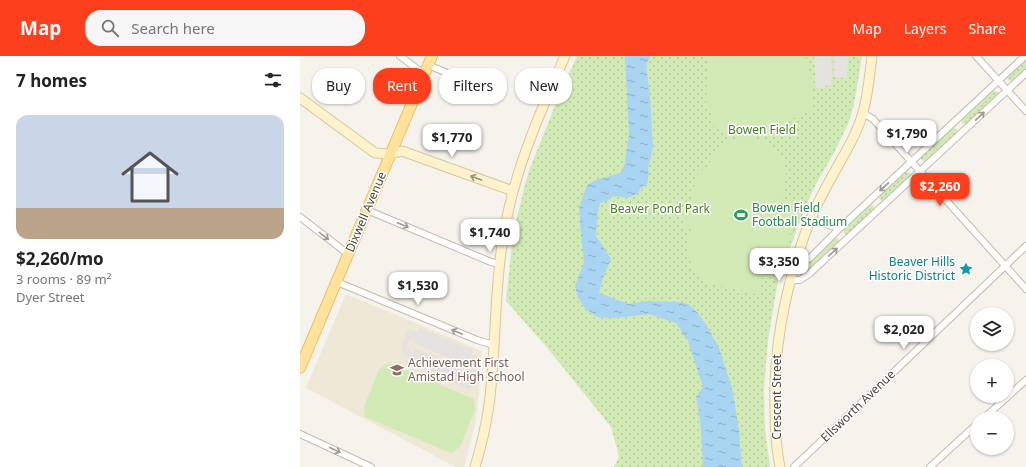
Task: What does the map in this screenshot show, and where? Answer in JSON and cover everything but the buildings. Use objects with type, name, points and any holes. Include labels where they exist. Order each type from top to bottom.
[{"type":"main road","points":[[475,467],[483,438],[489,406],[504,230],[513,191],[525,154],[565,56]]},
{"type":"main road","name":"Crescent Street","points":[[780,467],[776,440],[775,368],[782,316],[796,263],[811,218],[853,139],[863,113],[872,56]]},
{"type":"main road","name":"Dixwell Avenue","points":[[300,368],[428,65]]},
{"type":"main road","points":[[300,98],[375,152],[390,154],[402,151],[513,191]]},
{"type":"street","points":[[400,56],[439,70]]},
{"type":"street","points":[[976,56],[1026,111]]},
{"type":"street","points":[[796,263],[810,258],[838,230],[1025,56]]},
{"type":"street","points":[[791,280],[800,280],[804,278],[1026,73]]},
{"type":"street","points":[[863,113],[873,119],[1026,290]]},
{"type":"street","points":[[955,121],[964,131]]},
{"type":"street","points":[[872,199],[880,208]]},
{"type":"street","points":[[367,210],[491,262],[500,264]]},
{"type":"street","points":[[300,217],[348,254]]},
{"type":"street","points":[[811,218],[838,230],[845,241]]},
{"type":"street","name":"Ellsworth Avenue","points":[[794,467],[1026,246]]},
{"type":"street","points":[[337,282],[470,337],[494,345]]},
{"type":"street","points":[[992,411],[1026,380]]},
{"type":"street","points":[[930,467],[970,430]]},
{"type":"street","points":[[300,434],[371,467]]},
{"type":"shaded area","points":[[814,56],[831,56],[831,85],[816,88]]},
{"type":"shaded area","points":[[834,56],[848,56],[847,78],[834,77]]},
{"type":"shaded area","name":"Achievement First Amistad High School","points":[[346,294],[482,351],[475,425],[464,467],[456,467],[306,388]]},
{"type":"shaded area","points":[[408,328],[417,332],[420,328],[473,350],[472,355],[478,356],[476,375],[472,375],[474,379],[470,390],[406,363],[408,358],[402,352],[402,344]],"holes":[[[415,339],[414,343],[460,363],[461,359],[463,359],[465,362],[465,373],[462,373],[463,368],[414,348],[413,352],[411,352],[408,344],[409,340]]]},
{"type":"green space","name":"Beaver Pond Park","points":[[577,56],[862,56],[854,105],[848,124],[804,210],[778,281],[768,340],[764,390],[765,430],[770,467],[614,467],[619,456],[611,427],[545,345],[506,301],[513,235],[524,188],[530,168],[556,104],[572,104],[572,68]]},
{"type":"green space","points":[[709,56],[805,56],[810,75],[812,110],[787,121],[741,134],[739,131],[722,132],[712,125],[710,106],[706,106]]},
{"type":"green space","points":[[1026,60],[1026,69],[1014,80],[1009,81],[1009,76]]},
{"type":"green space","points":[[993,91],[998,92],[998,94],[966,124],[963,124],[962,120]]},
{"type":"green space","points":[[953,128],[957,129],[957,133],[924,162],[921,157]]},
{"type":"green space","name":"Bowen Field Football Stadium","points":[[746,137],[762,140],[774,148],[779,154],[783,160],[786,176],[782,198],[799,203],[784,255],[770,251],[758,295],[732,287],[709,283],[699,275],[690,260],[688,240],[691,229],[683,227],[699,169],[707,171],[709,164],[720,147],[731,140]]},
{"type":"green space","points":[[905,172],[911,174],[910,176],[883,201],[880,200],[879,197]]},
{"type":"green space","points":[[871,205],[873,206],[874,210],[847,234],[845,234],[843,230]]},
{"type":"green space","points":[[834,238],[839,239],[838,242],[805,273],[802,273],[801,269]]},
{"type":"green space","points":[[388,363],[474,399],[475,410],[460,447],[451,453],[365,417],[364,407],[379,369]]},
{"type":"water","points":[[625,56],[651,56],[646,64],[650,96],[653,148],[648,168],[649,173],[647,184],[640,189],[638,194],[627,198],[617,196],[610,197],[609,200],[600,203],[596,236],[611,259],[603,278],[599,293],[629,304],[647,301],[678,302],[688,304],[697,312],[707,326],[719,348],[732,388],[739,430],[742,467],[703,467],[702,441],[696,397],[703,387],[688,341],[676,323],[649,314],[617,318],[597,317],[586,309],[578,298],[575,286],[584,262],[579,208],[587,185],[596,180],[621,173],[625,163],[629,134]]},
{"type":"place","name":"Bowen Field Football Stadium","points":[[741,215]]},
{"type":"place","name":"Beaver Hills Historic District","points":[[966,269]]},
{"type":"place","name":"Achievement First Amistad High School","points":[[397,370]]},
{"type":"park label","name":"Bowen Field","points":[[762,130]]}]
